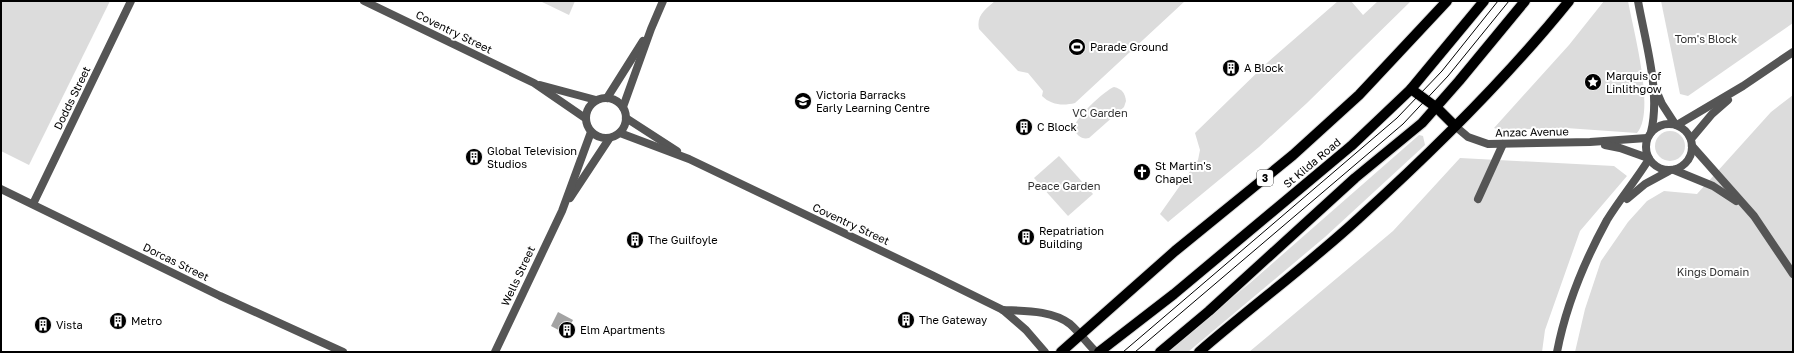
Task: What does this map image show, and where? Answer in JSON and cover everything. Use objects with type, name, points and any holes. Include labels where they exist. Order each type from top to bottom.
[{"type":"main road","name":"St Kilda Road","points":[[1061,352],[1175,251],[1252,190],[1353,100],[1447,1]]},
{"type":"main road","name":"St Kilda Road","points":[[1099,352],[1174,294],[1351,146],[1411,89],[1484,1]]},
{"type":"main road","points":[[1160,352],[1437,108],[1525,1]]},
{"type":"main road","points":[[1199,352],[1358,219],[1482,99],[1569,1]]},
{"type":"main road","points":[[1411,89],[1437,108],[1455,126]]},
{"type":"street","name":"Dodds Street","points":[[33,204],[131,1]]},
{"type":"street","name":"Coventry Street","points":[[364,1],[534,83],[585,118]]},
{"type":"street","points":[[623,107],[613,99],[606,98],[596,100],[588,108],[585,118],[591,132],[596,136],[609,139],[620,133],[626,124],[623,107],[651,29],[663,1]]},
{"type":"street","points":[[1638,1],[1651,72],[1654,107],[1646,151],[1648,158],[1658,168],[1672,170],[1724,192],[1754,216]]},
{"type":"street","points":[[606,98],[651,29]]},
{"type":"street","points":[[1676,125],[1743,86],[1793,52]]},
{"type":"street","points":[[1651,72],[1658,96],[1676,125]]},
{"type":"street","name":"Coventry Street","points":[[534,83],[596,100]]},
{"type":"street","points":[[1608,219],[1632,194],[1656,177],[1686,164],[1692,152],[1692,142],[1712,114],[1743,86]]},
{"type":"street","name":"Coventry Street","points":[[626,118],[689,159]]},
{"type":"street","points":[[1649,135],[1660,125],[1676,125],[1685,130],[1692,142],[1754,216],[1793,274]]},
{"type":"street","name":"Anzac Avenue","points":[[1455,126],[1468,137],[1488,144],[1590,142],[1649,135]]},
{"type":"street","name":"Wells Street","points":[[495,352],[562,211],[591,132]]},
{"type":"street","name":"Coventry Street","points":[[620,133],[689,159],[1002,310],[1026,330],[1046,352]]},
{"type":"street","name":"Wells Street","points":[[562,211],[609,139]]},
{"type":"street","name":"Anzac Avenue","points":[[1590,142],[1620,148],[1648,158]]},
{"type":"street","points":[[1478,199],[1503,144]]},
{"type":"street","points":[[1556,352],[1561,329],[1573,291],[1608,219],[1648,158]]},
{"type":"street","name":"Dorcas Street","points":[[1,189],[220,296],[343,352]]},
{"type":"street","name":"Coventry Street","points":[[1002,310],[1041,312],[1069,324],[1096,352]]},
{"type":"green space","points":[[1,1],[110,1],[29,165],[1,151]]},
{"type":"green space","points":[[540,1],[575,1],[569,15]]},
{"type":"green space","points":[[995,1],[1185,1],[1075,103],[1062,104],[1053,103],[1042,96],[1043,91],[1028,73],[1018,71],[979,29],[978,24],[980,16]]},
{"type":"green space","points":[[1338,1],[1351,1],[1363,15],[1378,1],[1411,1],[1307,103],[1259,147],[1168,222],[1160,214],[1198,160],[1200,150],[1195,133],[1268,62]]},
{"type":"green space","points":[[1604,1],[1628,1],[1642,70],[1644,89],[1642,122],[1637,133],[1566,128],[1501,130],[1494,128],[1569,45]]},
{"type":"green space","name":"Tom's Block","points":[[1661,1],[1793,1],[1793,23],[1688,96],[1680,94]]},
{"type":"green space","name":"VC Garden","points":[[1114,87],[1121,90],[1125,96],[1126,101],[1124,107],[1089,138],[1084,138],[1076,133],[1074,128],[1079,118],[1097,99]]},
{"type":"green space","name":"Kings Domain","points":[[1793,95],[1793,352],[1575,352],[1585,309],[1601,261],[1628,222],[1647,201],[1664,191],[1697,194],[1771,112]]},
{"type":"green space","points":[[1670,131],[1681,135],[1685,146],[1681,157],[1670,161],[1659,157],[1655,146],[1659,135]]},
{"type":"green space","points":[[1419,135],[1423,136],[1425,145],[1325,237],[1188,352],[1166,352],[1250,283]]},
{"type":"green space","name":"Peace Garden","points":[[1059,156],[1093,194],[1068,216],[1034,178]]},
{"type":"green space","points":[[1460,158],[1614,166],[1627,176],[1580,231],[1545,330],[1542,352],[1249,352],[1393,231]]},
{"type":"shaded area","points":[[558,312],[573,320],[566,334],[551,326]]},
{"type":"tram line","points":[[1123,352],[1397,118],[1442,71],[1498,1]]},
{"type":"tram line","points":[[1135,352],[1403,124],[1448,76],[1509,1]]},
{"type":"place","name":"Parade Ground","points":[[1077,47]]},
{"type":"place","name":"A Block","points":[[1231,68]]},
{"type":"place","name":"Marquis of Linlithgow","points":[[1593,82]]},
{"type":"place","name":"Victoria Barracks Early Learning Centre","points":[[803,101]]},
{"type":"place","name":"C Block","points":[[1024,127]]},
{"type":"place","name":"Global Television Studios","points":[[474,157]]},
{"type":"place","name":"St Martin's Chapel","points":[[1142,172]]},
{"type":"place","name":"Repatriation Building","points":[[1026,237]]},
{"type":"place","name":"The Guilfoyle","points":[[635,240]]},
{"type":"place","name":"The Gateway","points":[[906,320]]},
{"type":"place","name":"Metro","points":[[118,321]]},
{"type":"place","name":"Vista","points":[[43,325]]},
{"type":"place","name":"Elm Apartments","points":[[567,330]]}]
